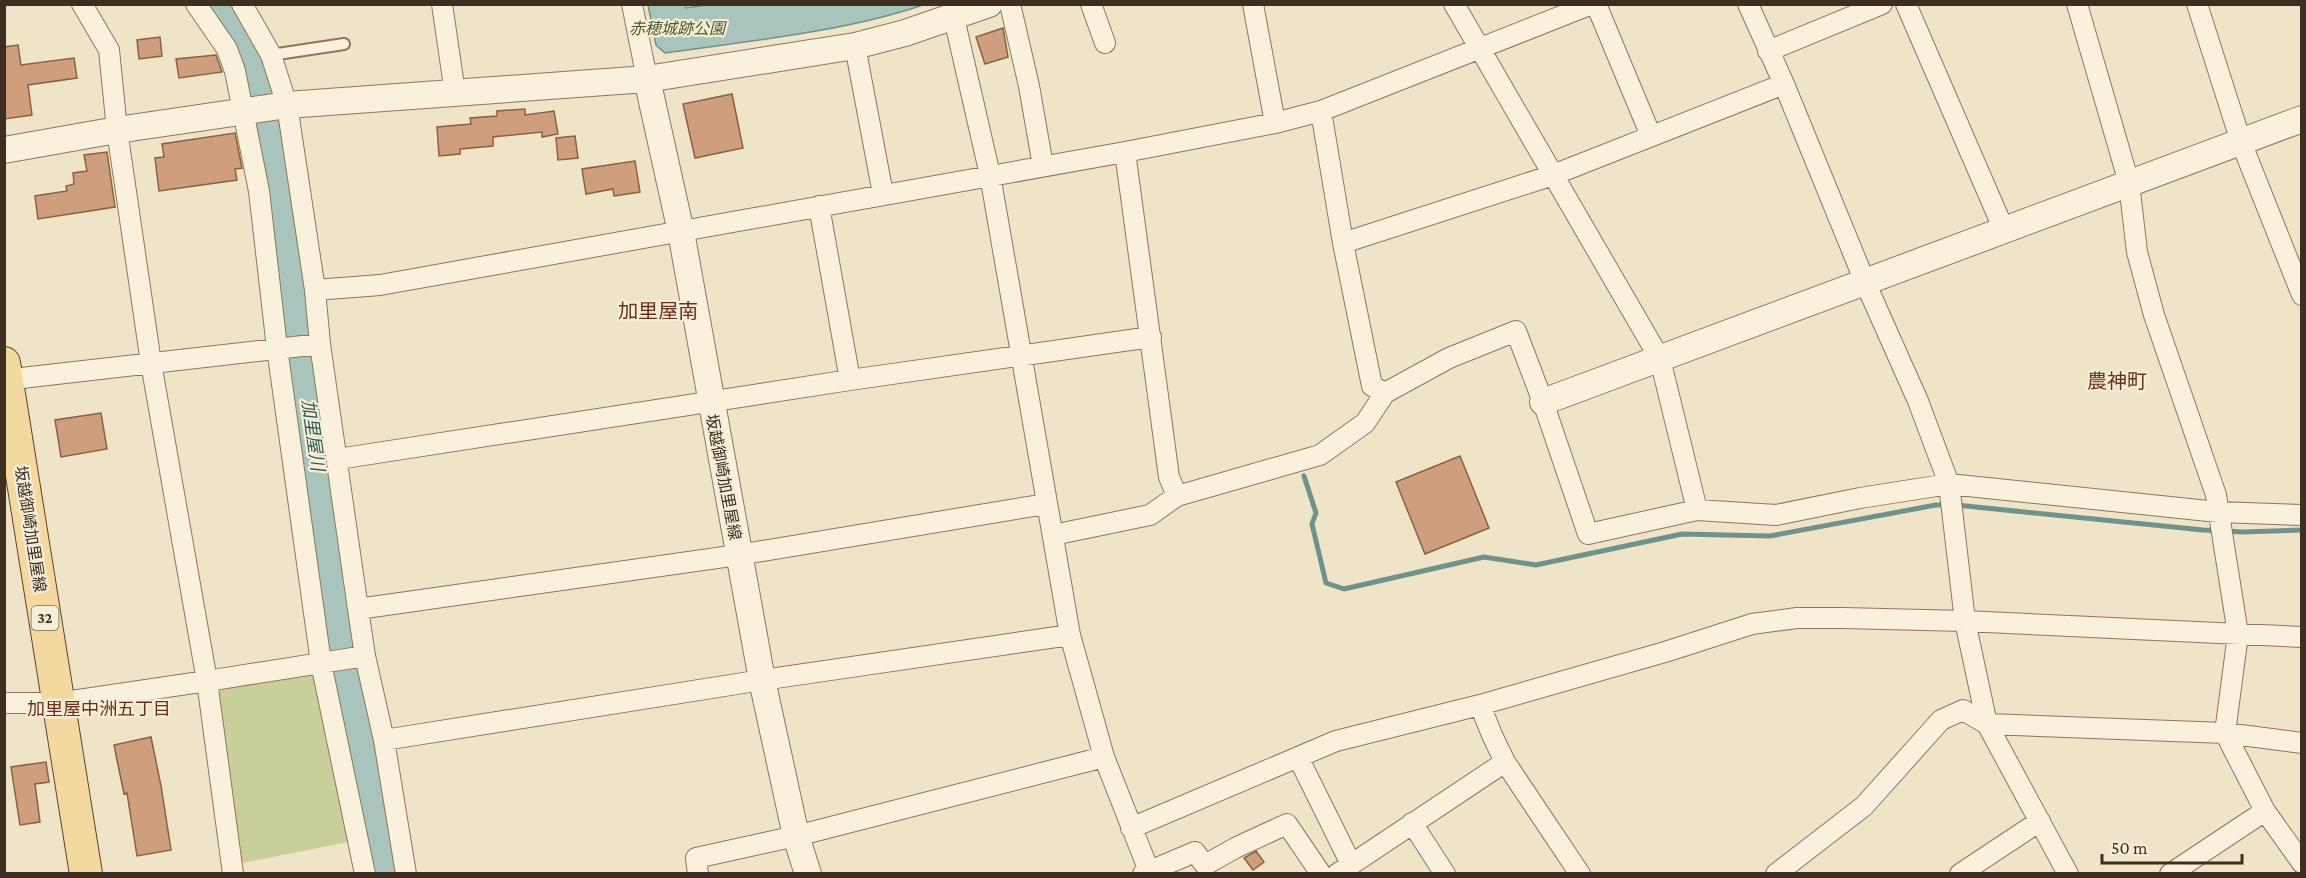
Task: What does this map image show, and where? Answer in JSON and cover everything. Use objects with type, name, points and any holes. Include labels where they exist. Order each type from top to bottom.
[{"type":"main road","name":"坂越御崎加里屋線","points":[[5,374],[87,873]]},
{"type":"street","points":[[82,4],[109,50],[117,130],[152,363],[207,681],[233,873]]},
{"type":"street","points":[[196,4],[227,49],[245,111],[259,191],[277,348],[321,663],[365,873]]},
{"type":"street","points":[[242,4],[271,55],[284,105],[315,290],[320,344],[365,656],[384,740],[406,873]]},
{"type":"street","points":[[442,4],[455,93]]},
{"type":"street","points":[[632,4],[647,79]]},
{"type":"street","points":[[4,150],[117,130],[284,105],[647,79],[855,46],[954,18],[989,4]]},
{"type":"street","points":[[1010,4],[1029,86],[1042,166]]},
{"type":"street","points":[[1091,4],[1105,43]]},
{"type":"street","points":[[1253,4],[1275,123]]},
{"type":"street","points":[[1454,4],[1660,359],[1697,510]]},
{"type":"street","points":[[315,290],[380,285],[1125,152],[1275,123],[1321,111],[1594,4],[1651,136]]},
{"type":"street","points":[[1748,4],[1784,84],[1865,282],[1918,401],[1949,484],[1965,621],[1987,724],[2068,873]]},
{"type":"street","points":[[1768,51],[1882,4]]},
{"type":"street","points":[[1906,4],[2004,230]]},
{"type":"street","points":[[2078,4],[2129,183],[2137,252],[2154,315],[2216,495],[2238,634],[2225,733],[2265,811],[2301,863]]},
{"type":"street","points":[[2197,4],[2241,142],[2300,284]]},
{"type":"street","points":[[954,18],[990,175],[1070,635],[1104,757],[1146,872],[1195,852],[1205,865],[1287,824],[1321,873]]},
{"type":"street","points":[[855,46],[883,194]]},
{"type":"street","name":"坂越御崎加里屋線","points":[[647,79],[681,232],[762,680],[796,836],[808,873]]},
{"type":"street","points":[[1343,243],[1553,175],[1784,84]]},
{"type":"street","points":[[1321,111],[1343,243],[1372,386],[1385,393]]},
{"type":"street","points":[[1543,402],[2301,119]]},
{"type":"street","points":[[1125,152],[1169,477],[1177,496]]},
{"type":"street","points":[[819,206],[850,380]]},
{"type":"street","points":[[1053,535],[1150,515],[1177,496],[1320,455],[1365,423],[1385,393],[1449,358],[1516,331],[1588,534],[1697,510],[1776,515],[1860,498],[1949,484],[2218,512],[2301,516]]},
{"type":"street","points":[[338,459],[850,380],[1151,337]]},
{"type":"street","points":[[5,374],[152,363],[320,344]]},
{"type":"street","points":[[358,609],[738,555],[1046,504]]},
{"type":"street","points":[[1131,828],[1336,741],[1480,705],[1665,652],[1752,624],[1797,618],[1965,621],[2301,637]]},
{"type":"street","points":[[384,740],[762,680],[1070,635]]},
{"type":"street","points":[[4,703],[58,703],[365,656]]},
{"type":"street","points":[[1480,705],[1505,762],[1580,873]]},
{"type":"street","points":[[1780,872],[1864,806],[1941,720],[1963,710],[1987,724],[2225,733],[2301,743]]},
{"type":"street","points":[[698,873],[696,858],[796,836],[1104,757]]},
{"type":"street","points":[[1298,757],[1344,869],[1505,762]]},
{"type":"street","points":[[2170,873],[2265,811]]},
{"type":"street","points":[[1960,873],[2040,821]]},
{"type":"street","points":[[1412,824],[1445,873]]},
{"type":"lane","points":[[271,55],[344,44]]},
{"type":"green space","points":[[321,663],[358,840],[232,865],[207,681]]},
{"type":"water","name":"赤穂城跡公園","points":[[648,5],[685,5],[686,8],[705,5],[923,5],[861,22],[762,40],[665,53],[656,45]]},
{"type":"building","points":[[1003,28],[1008,57],[985,64],[976,37]]},
{"type":"building","points":[[160,37],[162,56],[139,59],[137,40]]},
{"type":"building","points":[[18,45],[21,65],[74,58],[77,78],[28,85],[32,115],[4,119],[4,47]]},
{"type":"building","points":[[216,55],[222,72],[179,78],[176,59]]},
{"type":"building","points":[[732,94],[743,148],[695,158],[683,104]]},
{"type":"building","points":[[525,109],[525,115],[554,111],[558,134],[542,137],[542,132],[493,137],[493,146],[460,149],[460,154],[439,156],[437,127],[471,124],[470,118],[497,116],[497,111]]},
{"type":"building","points":[[235,133],[242,168],[235,169],[237,180],[159,191],[155,158],[164,157],[162,144]]},
{"type":"building","points":[[575,136],[578,158],[558,160],[556,138]]},
{"type":"building","points":[[107,152],[115,207],[38,219],[35,196],[67,191],[66,186],[74,184],[73,173],[87,171],[84,155]]},
{"type":"building","points":[[635,161],[640,192],[614,196],[613,189],[586,194],[582,169]]},
{"type":"building","points":[[101,413],[107,449],[61,457],[55,420]]},
{"type":"building","points":[[1460,456],[1489,528],[1425,554],[1396,482]]},
{"type":"building","points":[[151,737],[171,850],[137,856],[127,793],[124,794],[114,745]]},
{"type":"building","points":[[46,762],[49,782],[35,784],[40,822],[20,825],[11,767]]},
{"type":"building","points":[[1256,851],[1264,862],[1253,870],[1244,858]]},
{"type":"waterway","name":"加里屋川","points":[[217,4],[249,58],[271,135],[349,690],[385,874]]},
{"type":"waterway","points":[[1304,476],[1316,513],[1312,524],[1326,583],[1344,589],[1484,557],[1536,565],[1682,534],[1770,536],[1936,505],[1947,505]]},
{"type":"waterway","points":[[1956,505],[2203,530],[2243,532],[2302,530]]},
{"type":"district","name":"加里屋南","points":[[658,311]]},
{"type":"district","name":"農神町","points":[[2117,381]]},
{"type":"district","name":"加里屋中洲五丁目","points":[[99,709]]}]
